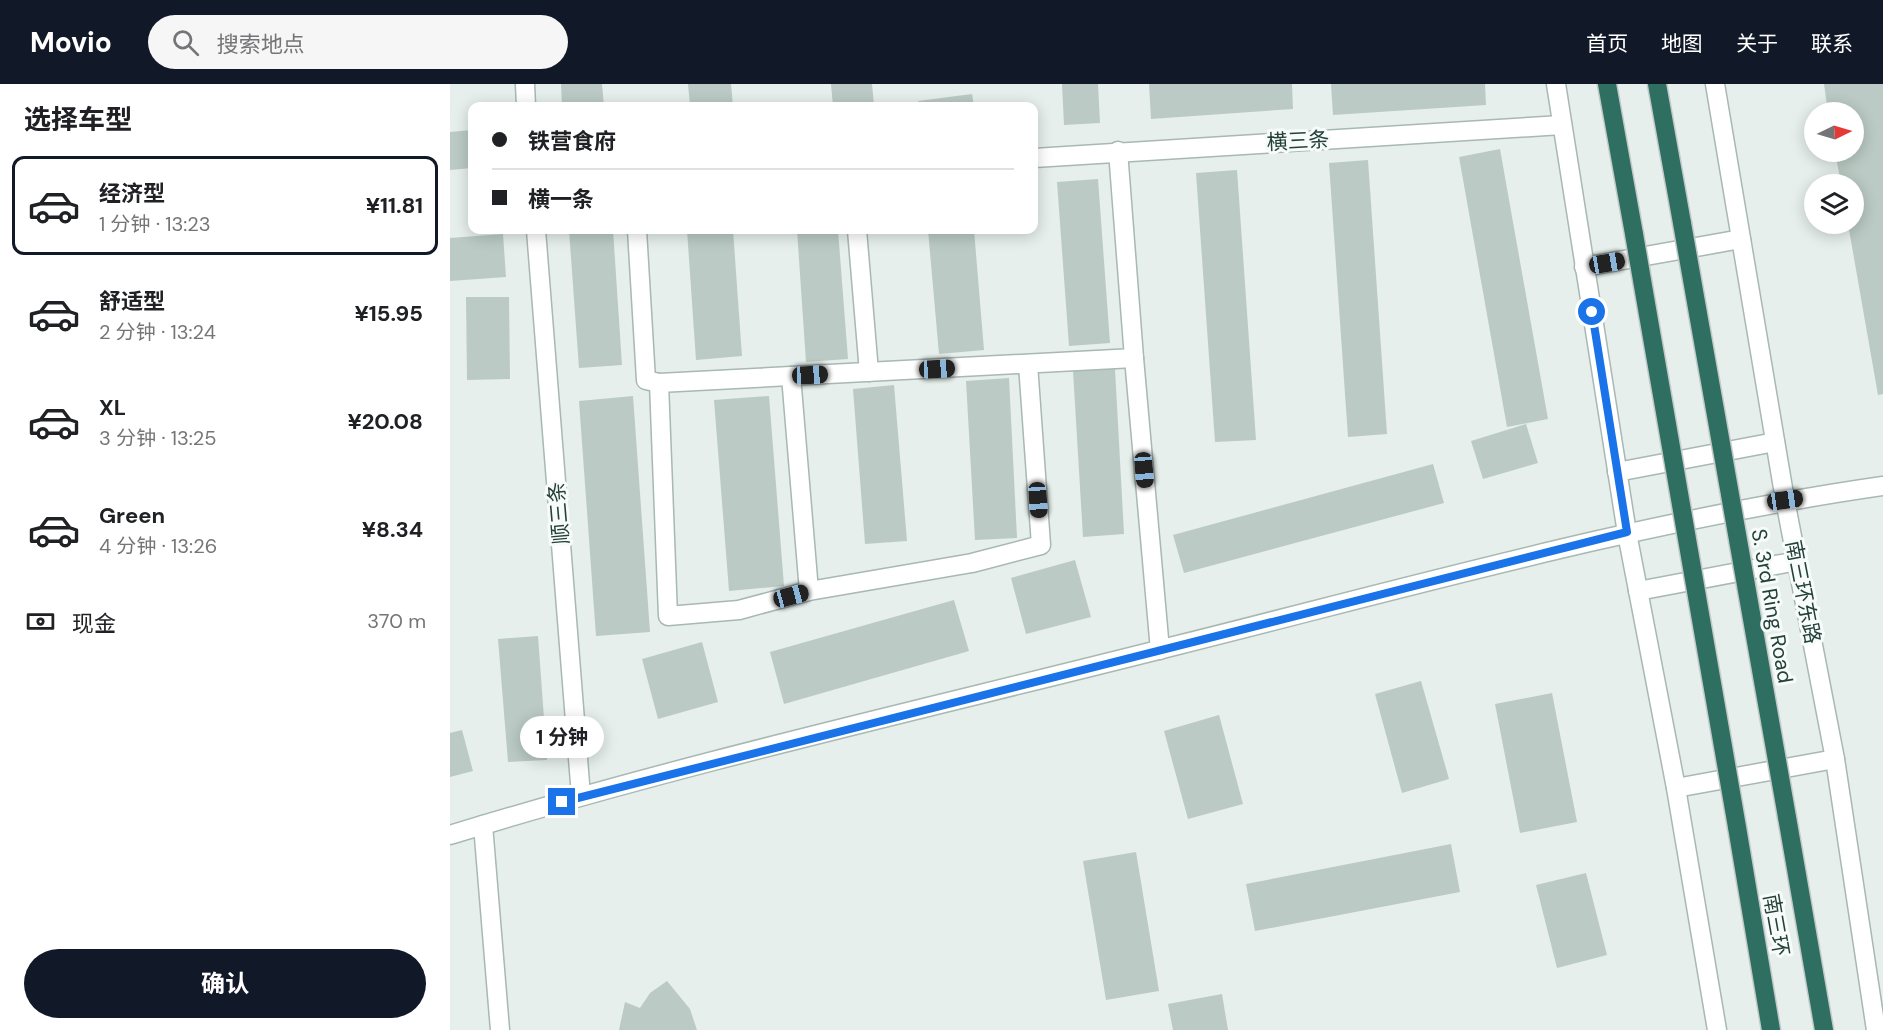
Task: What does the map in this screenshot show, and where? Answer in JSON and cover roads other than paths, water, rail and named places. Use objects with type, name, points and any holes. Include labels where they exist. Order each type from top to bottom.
[{"type":"highway","name":"南三环","points":[[1607,84],[1772,1030]]},
{"type":"highway","name":"S. 3rd Ring Road","points":[[1657,84],[1824,1030]]},
{"type":"street","points":[[525,84],[526,102]]},
{"type":"street","points":[[1556,84],[1627,532],[1676,788],[1717,1030]]},
{"type":"street","name":"南三环东路","points":[[1715,84],[1785,500],[1835,759],[1876,1030]]},
{"type":"street","name":"横三条","points":[[1038,158],[1562,125]]},
{"type":"street","points":[[1118,152],[1160,650]]},
{"type":"street","name":"顺三条","points":[[536,234],[581,796]]},
{"type":"street","points":[[637,234],[646,380],[659,383],[1134,358]]},
{"type":"street","points":[[857,234],[869,372]]},
{"type":"street","points":[[1584,267],[1741,239]]},
{"type":"street","points":[[659,383],[668,616],[739,610],[809,591],[972,563],[1041,546],[1028,364]]},
{"type":"street","points":[[791,376],[809,591]]},
{"type":"street","points":[[1617,472],[1775,442]]},
{"type":"street","points":[[450,835],[581,796],[1627,532],[1785,500],[1883,486]]},
{"type":"street","points":[[1638,591],[1797,561]]},
{"type":"street","points":[[1676,788],[1835,759]]},
{"type":"street","points":[[483,825],[500,1030]]}]
